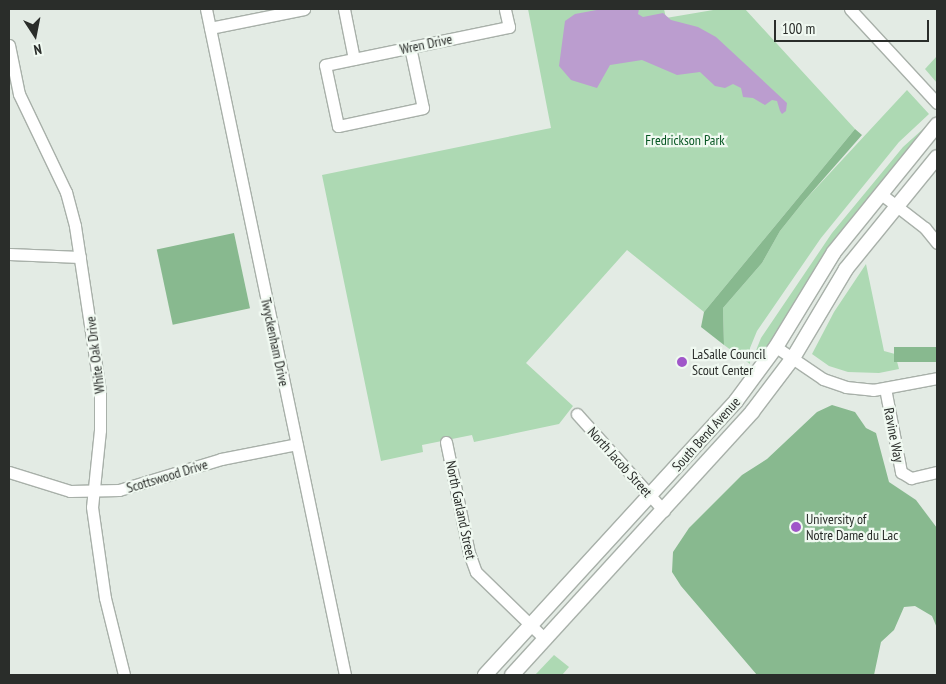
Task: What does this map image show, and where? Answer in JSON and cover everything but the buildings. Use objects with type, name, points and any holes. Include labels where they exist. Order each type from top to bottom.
[{"type":"main road","name":"South Bend Avenue","points":[[485,675],[736,401],[776,347],[834,252],[937,125]]},
{"type":"main road","name":"South Bend Avenue","points":[[512,675],[664,511],[752,412],[793,358],[846,269],[937,157]]},
{"type":"street","name":"Twyckenham Drive","points":[[206,9],[345,675]]},
{"type":"street","points":[[210,28],[304,9]]},
{"type":"street","points":[[344,9],[354,59]]},
{"type":"street","name":"Wren Drive","points":[[410,47],[423,108],[338,126],[325,65],[410,47],[509,27],[505,9]]},
{"type":"street","points":[[850,9],[937,102]]},
{"type":"street","name":"White Oak Drive","points":[[9,45],[13,90],[66,192],[80,257],[100,392],[100,430],[92,508],[105,598],[124,675]]},
{"type":"street","points":[[881,194],[925,228],[937,243]]},
{"type":"street","points":[[9,254],[80,257]]},
{"type":"street","points":[[776,347],[835,384],[863,390],[885,388],[937,378]]},
{"type":"street","name":"Ravine Way","points":[[885,388],[901,472],[910,478],[937,472]]},
{"type":"street","name":"North Jacob Street","points":[[576,414],[664,511]]},
{"type":"street","name":"North Garland Street","points":[[446,442],[472,562],[484,582],[545,639]]},
{"type":"street","name":"Scottswood Drive","points":[[9,472],[50,487],[94,493],[135,487],[221,459],[297,444]]},
{"type":"green space","name":"Fredrickson Park","points":[[528,9],[664,9],[666,18],[719,9],[745,9],[855,129],[704,312],[627,250],[526,363],[573,406],[559,424],[474,442],[472,435],[422,445],[423,452],[381,461],[322,175],[551,128]]},
{"type":"green space","points":[[937,56],[937,83],[925,69]]},
{"type":"green space","points":[[907,90],[929,114],[899,142],[821,238],[757,331],[750,348],[750,364],[724,345],[723,308],[762,263],[780,231],[804,201]]},
{"type":"green space","points":[[933,120],[825,254],[757,363],[755,353],[761,338],[832,233],[903,147]]},
{"type":"green space","points":[[855,129],[862,135],[804,201],[780,231],[762,263],[723,308],[724,345],[701,327],[704,312]]},
{"type":"green space","points":[[234,233],[250,308],[173,325],[157,249]]},
{"type":"green space","points":[[866,264],[884,351],[895,354],[899,369],[879,373],[848,372],[829,366],[812,354],[834,312]]},
{"type":"green space","points":[[894,347],[937,347],[937,362],[894,362]]},
{"type":"green space","name":"University of Notre Dame du Lac","points":[[832,405],[855,412],[866,428],[876,433],[889,482],[916,500],[937,528],[937,628],[932,616],[915,606],[904,607],[894,630],[881,642],[874,675],[757,675],[681,586],[672,572],[673,552],[689,528],[742,475],[767,459],[817,412]]},
{"type":"green space","points":[[554,655],[569,667],[562,675],[535,675]]},
{"type":"shaded area","points":[[602,9],[639,9],[638,14],[643,17],[663,13],[671,20],[698,27],[716,37],[787,103],[786,111],[782,114],[777,101],[772,100],[765,105],[753,98],[743,97],[741,88],[733,84],[725,88],[715,86],[700,72],[677,75],[642,60],[610,65],[597,88],[571,80],[559,66],[565,21],[575,14]]},
{"type":"place","name":"LaSalle Council Scout Center","points":[[682,362]]},
{"type":"place","name":"University of Notre Dame du Lac","points":[[796,527]]}]
